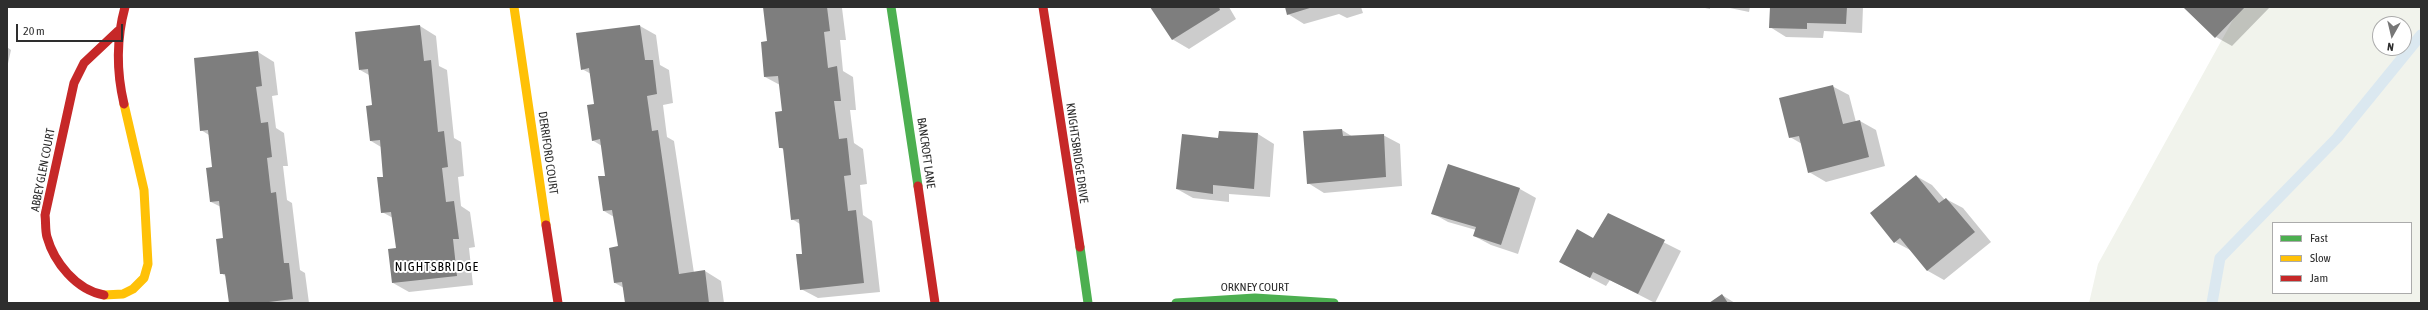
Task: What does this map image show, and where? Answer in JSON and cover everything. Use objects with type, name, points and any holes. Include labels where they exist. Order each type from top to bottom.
[{"type":"street","name":"ABBEY GLEN COURT","points":[[118,31],[84,63],[74,84],[45,215],[47,237],[58,260],[82,286],[98,295],[112,297],[130,292],[145,276],[149,261],[144,186],[119,78],[116,53],[118,31],[126,7]]},
{"type":"street","name":"DERRIFORD COURT","points":[[514,7],[558,303]]},
{"type":"street","name":"BANCROFT LANE","points":[[891,7],[935,303]]},
{"type":"street","name":"KNIGHTSBRIDGE DRIVE","points":[[1043,7],[1088,303]]},
{"type":"street","name":"ORKNEY COURT","points":[[1176,303],[1197,300],[1274,298],[1334,303]]},
{"type":"shaded area","points":[[2240,7],[2421,7],[2421,303],[2089,303],[2098,264]]},
{"type":"building","points":[[763,7],[827,7],[830,31],[824,32],[828,68],[837,66],[841,101],[834,101],[839,139],[847,138],[851,175],[844,176],[848,211],[856,210],[864,283],[800,290],[796,254],[802,254],[799,219],[791,220],[783,148],[779,148],[775,112],[782,111],[778,76],[764,77],[761,42],[767,41]]},
{"type":"building","points":[[1150,7],[1219,7],[1220,10],[1172,40]]},
{"type":"building","points":[[1285,7],[1313,7],[1287,15]]},
{"type":"building","points":[[1770,7],[1847,7],[1846,24],[1807,23],[1807,29],[1769,28]]},
{"type":"building","points":[[2183,7],[2245,7],[2215,38]]},
{"type":"building","points":[[420,25],[424,61],[431,60],[438,132],[444,131],[448,167],[442,168],[446,202],[454,201],[459,239],[453,239],[457,276],[392,283],[388,249],[396,248],[391,212],[381,213],[377,177],[383,177],[380,140],[370,141],[366,106],[372,105],[368,69],[359,70],[355,32]]},
{"type":"building","points":[[640,25],[645,60],[653,60],[657,94],[647,96],[652,131],[658,130],[679,274],[705,270],[709,303],[625,303],[622,282],[614,283],[609,248],[618,246],[612,210],[603,211],[598,176],[605,176],[600,139],[592,141],[587,105],[594,104],[589,68],[581,70],[576,33]]},
{"type":"building","points":[[258,51],[262,86],[256,87],[261,123],[268,122],[272,157],[267,158],[271,193],[276,192],[284,263],[289,263],[293,299],[261,303],[229,303],[225,274],[220,274],[216,239],[223,238],[219,201],[210,202],[206,168],[212,167],[208,130],[200,131],[194,58]]},
{"type":"building","points":[[1833,85],[1843,124],[1860,120],[1869,157],[1808,173],[1799,136],[1789,138],[1779,98]]},
{"type":"building","points":[[1342,129],[1343,136],[1384,134],[1386,177],[1307,184],[1303,131]]},
{"type":"building","points":[[1219,131],[1258,133],[1254,189],[1213,185],[1213,194],[1176,189],[1182,134],[1218,138]]},
{"type":"building","points":[[1448,164],[1520,188],[1501,245],[1473,236],[1476,227],[1431,214]]},
{"type":"building","points":[[1916,175],[1939,203],[1946,198],[1975,232],[1927,271],[1900,238],[1894,243],[1870,213]]},
{"type":"building","points":[[1608,213],[1665,240],[1638,294],[1593,272],[1590,278],[1559,262],[1577,229],[1593,238]]},
{"type":"building","points":[[1722,294],[1728,303],[1709,303]]},
{"type":"waterway","points":[[2212,303],[2220,258],[2337,138],[2421,35]]},
{"type":"traffic: fast","points":[[891,7],[918,186]]},
{"type":"traffic: fast","points":[[1080,247],[1088,303]]},
{"type":"traffic: fast","points":[[1176,303],[1255,298],[1334,303]]},
{"type":"traffic: slow","points":[[514,7],[546,225]]},
{"type":"traffic: slow","points":[[104,295],[123,294],[133,289],[144,278],[148,264],[144,190],[124,104]]},
{"type":"traffic: jam","points":[[124,104],[118,67],[118,55],[120,31],[125,7]]},
{"type":"traffic: jam","points":[[1043,7],[1080,247]]},
{"type":"traffic: jam","points":[[104,295],[84,287],[68,274],[61,265],[55,256],[47,237],[45,215],[74,83],[84,63],[118,31]]},
{"type":"traffic: jam","points":[[918,186],[935,303]]},
{"type":"traffic: jam","points":[[546,225],[558,303]]},
{"type":"district","name":"NIGHTSBRIDGE","points":[[437,267]]}]
